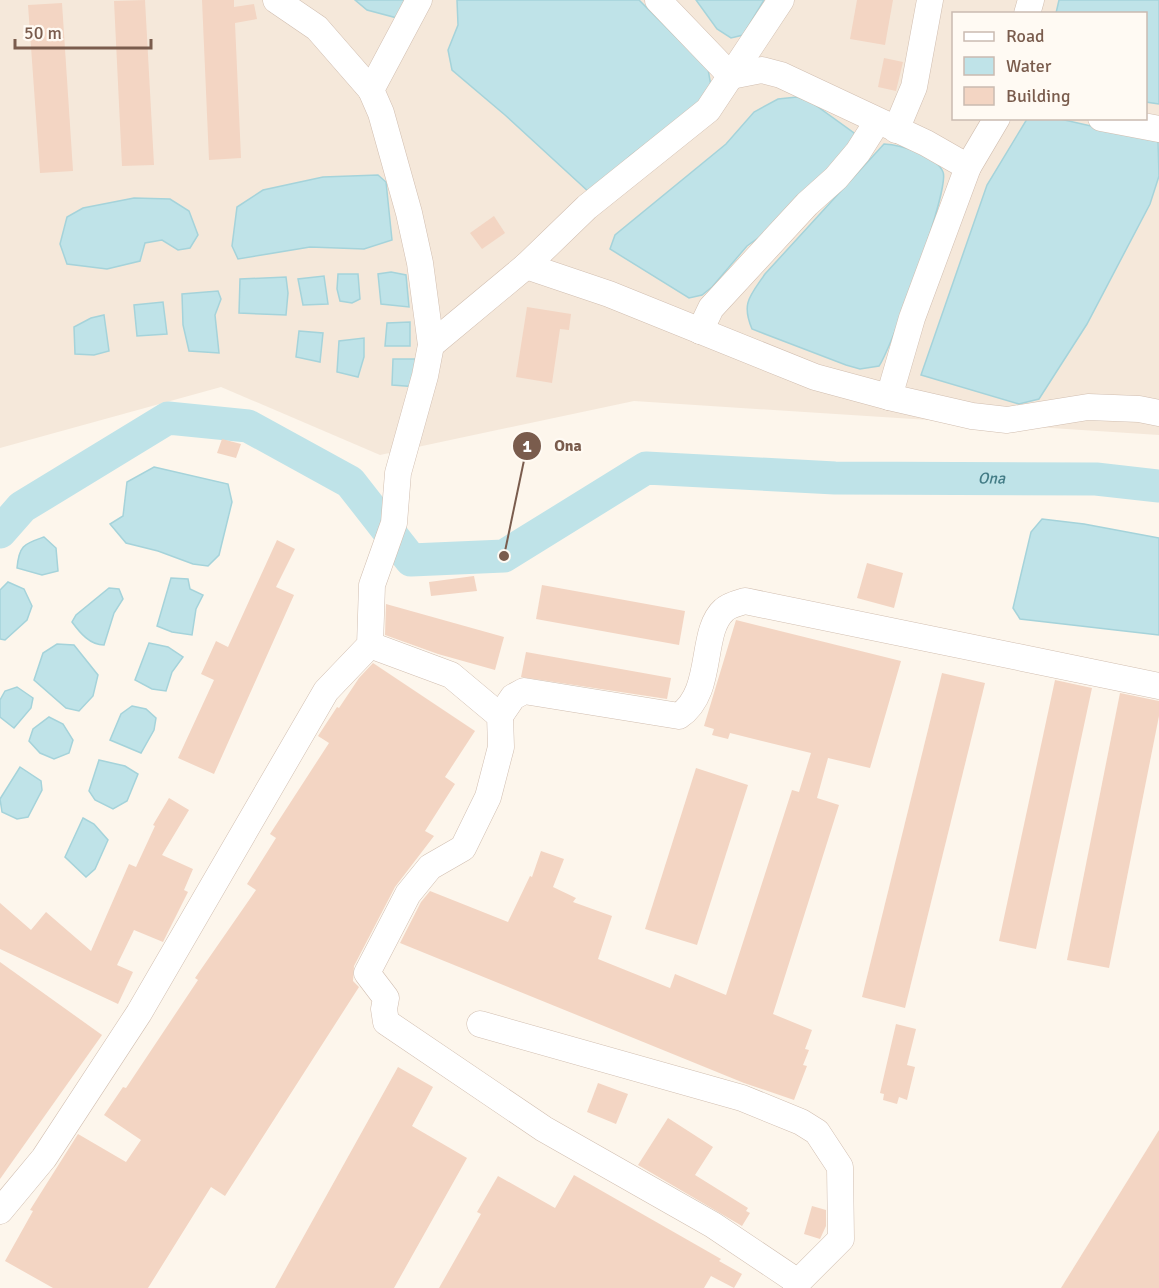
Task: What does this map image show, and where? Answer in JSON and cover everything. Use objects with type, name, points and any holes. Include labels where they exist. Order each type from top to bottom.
[{"type":"lane","points":[[0,1211],[44,1158],[139,1013],[326,691],[370,645],[372,585],[394,523],[398,473],[425,376],[431,345],[420,263],[409,213],[381,113],[371,90],[317,28],[276,0]]},
{"type":"lane","points":[[371,90],[419,0]]},
{"type":"lane","points":[[658,0],[731,76]]},
{"type":"lane","points":[[431,345],[526,266],[587,207],[708,110],[781,0]]},
{"type":"lane","points":[[700,331],[711,308],[770,247],[807,204],[887,126],[914,87],[930,0]]},
{"type":"lane","points":[[731,76],[762,70],[781,75],[968,167]]},
{"type":"lane","points":[[889,398],[912,318],[968,167],[996,120]]},
{"type":"lane","points":[[1112,120],[1159,129]]},
{"type":"lane","points":[[526,266],[609,294],[815,377],[889,398],[972,416],[1007,420],[1088,407],[1139,409],[1159,413]]},
{"type":"lane","points":[[480,1024],[742,1098],[801,1122],[817,1132],[840,1167],[841,1239],[797,1285],[713,1225],[544,1129],[386,1022],[384,1009],[386,998],[367,973],[408,894],[430,867],[463,848],[488,797],[501,747],[500,716],[513,697],[524,691],[679,716],[686,711],[700,686],[714,627],[719,616],[724,610],[745,601],[1159,686]]},
{"type":"lane","points":[[370,645],[451,675],[500,716]]},
{"type":"shaded area","points":[[0,0],[1159,0],[1159,435],[634,401],[380,455],[221,387],[0,448]]},
{"type":"water","points":[[355,0],[410,0],[401,19],[367,10]]},
{"type":"water","points":[[457,0],[639,0],[708,69],[711,86],[707,98],[631,155],[590,193],[452,70],[448,50],[458,25]]},
{"type":"water","points":[[696,0],[764,0],[743,35],[731,38],[717,29]]},
{"type":"water","points":[[1059,0],[1159,0],[1159,104],[1147,102],[1147,12],[1056,12]]},
{"type":"water","points":[[797,97],[811,102],[854,133],[855,140],[775,226],[747,246],[712,287],[702,295],[689,298],[610,249],[615,235],[726,144],[754,112],[778,99]]},
{"type":"water","points":[[1026,120],[1064,120],[1158,141],[1159,176],[1150,204],[1087,324],[1039,399],[1019,404],[921,375],[987,185]]},
{"type":"water","points":[[884,144],[899,146],[926,156],[943,172],[943,184],[918,268],[879,366],[860,369],[846,365],[752,329],[747,306],[751,294],[765,274]]},
{"type":"water","points":[[378,175],[386,182],[392,240],[364,249],[310,247],[238,259],[232,246],[237,207],[263,190],[323,177]]},
{"type":"water","points":[[134,198],[170,199],[189,211],[198,235],[190,248],[178,250],[162,240],[145,243],[140,261],[107,269],[67,264],[60,244],[67,217],[83,208]]},
{"type":"water","points":[[391,272],[406,275],[409,307],[381,304],[378,274]]},
{"type":"water","points":[[338,274],[358,274],[360,299],[352,303],[340,301],[337,289]]},
{"type":"water","points":[[324,276],[328,304],[303,305],[298,279]]},
{"type":"water","points":[[286,277],[288,293],[286,315],[239,313],[240,279]]},
{"type":"water","points":[[218,291],[221,299],[215,315],[219,353],[189,351],[183,325],[182,294]]},
{"type":"water","points":[[163,302],[167,334],[137,336],[134,305]]},
{"type":"water","points":[[104,315],[109,351],[94,355],[75,354],[74,327],[91,318]]},
{"type":"water","points":[[410,322],[410,346],[385,346],[387,323]]},
{"type":"water","points":[[299,331],[323,333],[320,362],[296,357]]},
{"type":"water","points":[[364,338],[364,357],[358,377],[337,372],[339,341]]},
{"type":"water","points":[[393,359],[421,359],[418,387],[392,385]]},
{"type":"water","points":[[154,467],[228,484],[232,502],[219,555],[208,566],[193,564],[158,551],[126,543],[110,524],[123,516],[127,482]]},
{"type":"water","points":[[1042,519],[1159,538],[1159,635],[1020,619],[1013,608],[1031,532]]},
{"type":"water","points":[[44,537],[56,548],[58,571],[42,575],[17,568],[19,554],[24,546]]},
{"type":"water","points":[[171,578],[188,579],[190,589],[203,595],[196,609],[192,635],[172,632],[157,626]]},
{"type":"water","points":[[8,582],[24,589],[32,606],[27,620],[5,640],[0,639],[0,590]]},
{"type":"water","points":[[109,588],[119,589],[123,599],[114,613],[104,645],[86,638],[72,622],[76,615]]},
{"type":"water","points":[[149,643],[168,647],[183,657],[172,672],[166,691],[152,689],[135,680]]},
{"type":"water","points":[[57,644],[74,645],[98,675],[93,696],[79,711],[66,708],[34,680],[43,653]]},
{"type":"water","points":[[17,687],[33,698],[31,708],[14,728],[0,717],[0,700],[5,691]]},
{"type":"water","points":[[132,706],[146,709],[156,718],[154,730],[141,753],[110,740],[121,714]]},
{"type":"water","points":[[49,717],[63,724],[73,740],[69,753],[54,759],[40,753],[29,741],[33,729]]},
{"type":"water","points":[[99,760],[125,766],[138,774],[127,801],[113,809],[95,800],[89,791]]},
{"type":"water","points":[[20,767],[41,781],[42,790],[28,817],[17,819],[2,812],[0,799]]},
{"type":"water","points":[[83,818],[94,824],[108,840],[95,869],[86,877],[65,857]]},
{"type":"building","points":[[145,0],[154,165],[122,166],[114,1]]},
{"type":"building","points":[[202,0],[234,0],[234,7],[254,4],[257,19],[235,23],[241,158],[209,160]]},
{"type":"building","points":[[857,0],[893,0],[885,45],[850,39]]},
{"type":"building","points":[[62,3],[73,171],[40,173],[28,5]]},
{"type":"building","points":[[884,58],[903,62],[896,91],[878,87]]},
{"type":"building","points":[[494,216],[505,233],[482,249],[470,233]]},
{"type":"building","points":[[527,307],[571,314],[569,330],[560,329],[552,383],[516,377]]},
{"type":"building","points":[[222,439],[241,444],[236,458],[217,453]]},
{"type":"building","points":[[277,540],[295,549],[276,587],[294,595],[214,774],[178,758],[214,680],[201,674],[216,641],[228,647]]},
{"type":"building","points":[[867,563],[903,573],[894,608],[857,598]]},
{"type":"building","points":[[474,576],[477,591],[431,596],[429,582]]},
{"type":"building","points":[[542,585],[685,611],[679,645],[536,619]]},
{"type":"building","points":[[386,604],[504,637],[495,670],[438,654],[385,635]]},
{"type":"building","points":[[736,620],[901,661],[870,768],[828,758],[817,798],[839,805],[773,1014],[812,1030],[805,1049],[809,1050],[803,1065],[807,1066],[794,1100],[744,1083],[400,943],[421,902],[430,891],[508,922],[530,876],[532,877],[541,851],[564,859],[553,887],[576,898],[573,902],[612,916],[598,959],[670,988],[675,974],[726,995],[792,790],[799,792],[811,753],[730,733],[728,739],[712,735],[714,729],[704,726]]},
{"type":"building","points":[[526,652],[671,678],[667,699],[521,677]]},
{"type":"building","points":[[373,663],[475,731],[445,777],[455,784],[425,831],[434,836],[395,887],[354,966],[353,981],[359,987],[225,1196],[211,1187],[148,1288],[53,1288],[5,1261],[33,1211],[30,1210],[78,1134],[126,1162],[141,1140],[104,1115],[123,1087],[126,1088],[198,980],[195,978],[256,890],[247,884],[276,838],[270,834],[329,743],[318,736],[337,707],[339,708],[359,678]]},
{"type":"building","points":[[942,673],[985,683],[905,1008],[862,997]]},
{"type":"building","points":[[1055,680],[1092,688],[1036,949],[999,941]]},
{"type":"building","points":[[1120,693],[1159,701],[1159,716],[1109,968],[1067,960]]},
{"type":"building","points":[[696,768],[748,785],[697,945],[645,929]]},
{"type":"building","points":[[169,798],[189,810],[162,855],[193,869],[184,890],[188,892],[163,942],[134,930],[117,965],[133,972],[118,1004],[0,949],[0,903],[31,930],[46,912],[91,951],[129,864],[136,867],[155,826],[153,825]]},
{"type":"building","points":[[0,962],[102,1035],[0,1179]]},
{"type":"building","points":[[896,1024],[916,1029],[907,1065],[915,1067],[907,1100],[899,1097],[897,1104],[883,1100],[884,1094],[880,1093]]},
{"type":"building","points":[[398,1067],[433,1087],[412,1126],[467,1158],[394,1288],[275,1288]]},
{"type":"building","points":[[598,1083],[628,1094],[616,1124],[587,1112]]},
{"type":"building","points":[[668,1118],[713,1147],[695,1175],[748,1208],[746,1211],[750,1213],[742,1226],[638,1165]]},
{"type":"building","points":[[1159,1130],[1159,1288],[1061,1288]]},
{"type":"building","points":[[574,1175],[721,1259],[719,1261],[742,1274],[734,1288],[711,1276],[704,1288],[439,1288],[481,1214],[477,1212],[498,1176],[555,1208]]},
{"type":"building","points":[[812,1206],[826,1210],[826,1226],[820,1239],[804,1234]]},
{"type":"waterway","name":"Ona","points":[[0,532],[22,507],[168,418],[248,426],[350,482],[411,560],[504,556],[646,468],[835,478],[1096,479],[1159,486]]},
{"type":"place","name":"Ona","points":[[504,556]]}]
